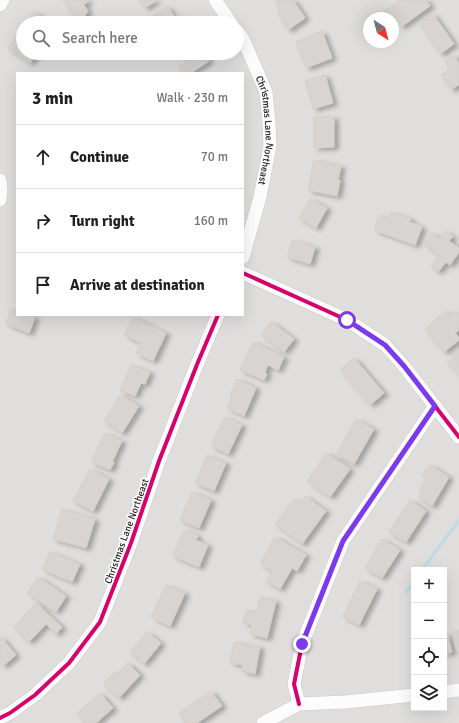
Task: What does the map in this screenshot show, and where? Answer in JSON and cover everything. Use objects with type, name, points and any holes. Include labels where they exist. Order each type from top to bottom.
[{"type":"street","points":[[0,5],[3,0]]},
{"type":"street","points":[[215,0],[226,16]]},
{"type":"street","name":"Christmas Lane Northeast","points":[[244,41],[266,92],[270,146],[260,197],[244,253]]},
{"type":"street","points":[[0,180],[0,200]]},
{"type":"street","points":[[244,273],[347,320],[385,345],[404,366],[459,437]]},
{"type":"street","name":"Christmas Lane Northeast","points":[[0,718],[10,713],[35,695],[69,663],[100,622],[131,543],[159,461],[218,316]]},
{"type":"street","points":[[299,704],[294,684],[302,644],[343,541],[435,406]]},
{"type":"street","points":[[447,692],[459,690]]},
{"type":"street","points":[[263,723],[299,704],[345,702],[411,695]]},
{"type":"shaded area","points":[[0,0],[459,0],[459,723],[0,723]]},
{"type":"building","points":[[63,0],[89,0],[84,5],[88,11],[84,16],[76,16]]},
{"type":"building","points":[[139,0],[157,0],[145,8]]},
{"type":"building","points":[[278,0],[293,0],[305,18],[288,30],[278,14],[281,12],[275,2]]},
{"type":"building","points":[[400,0],[426,0],[430,6],[401,27],[399,24],[399,12],[384,11]]},
{"type":"building","points":[[167,6],[174,16],[152,16]]},
{"type":"building","points":[[34,12],[39,16],[31,16]]},
{"type":"building","points":[[433,14],[454,44],[440,54],[419,23]]},
{"type":"building","points":[[322,31],[332,58],[306,68],[296,42]]},
{"type":"building","points":[[16,37],[16,53],[8,48]]},
{"type":"building","points":[[453,55],[459,63],[459,86],[458,85],[451,90],[441,75],[450,69],[445,61]]},
{"type":"building","points":[[185,60],[209,61],[192,72],[181,72],[178,67],[186,62]]},
{"type":"building","points":[[325,75],[333,103],[313,109],[305,81]]},
{"type":"building","points":[[314,117],[334,117],[334,147],[314,148]]},
{"type":"building","points":[[314,160],[341,166],[337,196],[308,190]]},
{"type":"building","points":[[310,199],[327,208],[316,228],[299,218]]},
{"type":"building","points":[[391,212],[411,219],[410,222],[422,227],[415,245],[374,230],[379,215],[389,219]]},
{"type":"building","points":[[445,231],[453,236],[449,241],[459,248],[459,252],[450,265],[446,262],[438,272],[431,267],[439,255],[424,244],[432,233],[440,238]]},
{"type":"building","points":[[292,240],[315,247],[310,264],[287,257]]},
{"type":"building","points":[[11,309],[16,311],[16,316],[35,317],[29,333],[6,324]]},
{"type":"building","points":[[445,311],[449,316],[455,311],[459,316],[459,330],[455,333],[459,340],[444,352],[425,329]]},
{"type":"building","points":[[133,317],[166,333],[153,361],[136,353],[141,343],[124,335]]},
{"type":"building","points":[[271,322],[294,339],[284,352],[261,335]]},
{"type":"building","points":[[253,342],[284,357],[278,370],[268,365],[265,372],[267,374],[264,380],[240,370]]},
{"type":"building","points":[[459,349],[459,374],[447,363]]},
{"type":"building","points":[[354,358],[384,393],[370,405],[340,370]]},
{"type":"building","points":[[131,365],[150,372],[145,384],[141,383],[135,396],[120,390]]},
{"type":"building","points":[[237,379],[256,388],[244,416],[227,408]]},
{"type":"building","points":[[120,395],[139,406],[122,433],[104,421]]},
{"type":"building","points":[[225,417],[242,425],[228,454],[211,446]]},
{"type":"building","points":[[356,419],[374,429],[354,464],[336,454]]},
{"type":"building","points":[[105,433],[122,441],[112,462],[114,462],[110,470],[91,462]]},
{"type":"building","points":[[326,453],[350,469],[330,497],[307,481]]},
{"type":"building","points":[[207,455],[226,463],[214,491],[195,483]]},
{"type":"building","points":[[430,465],[449,477],[432,506],[418,497],[422,492],[419,490],[427,478],[422,475]]},
{"type":"building","points":[[90,469],[109,479],[93,511],[73,501]]},
{"type":"building","points":[[192,492],[211,500],[199,528],[180,520]]},
{"type":"building","points":[[305,496],[326,511],[302,544],[275,524],[294,499],[300,503]]},
{"type":"building","points":[[410,500],[426,511],[406,542],[389,532]]},
{"type":"building","points":[[62,509],[95,519],[86,548],[53,539]]},
{"type":"building","points":[[184,530],[198,536],[196,540],[208,545],[199,567],[173,556]]},
{"type":"building","points":[[275,537],[306,555],[297,571],[292,568],[280,589],[266,581],[272,571],[260,564]]},
{"type":"building","points":[[382,539],[400,550],[382,578],[365,568]]},
{"type":"building","points":[[50,552],[80,564],[72,582],[42,569]]},
{"type":"building","points":[[38,577],[66,596],[56,612],[27,593]]},
{"type":"building","points":[[360,581],[377,589],[359,625],[343,617]]},
{"type":"building","points":[[166,585],[185,593],[170,626],[151,617]]},
{"type":"building","points":[[260,597],[276,601],[267,638],[250,634],[252,625],[243,623],[246,610],[256,613]]},
{"type":"building","points":[[36,603],[62,627],[56,634],[46,624],[29,642],[14,627]]},
{"type":"building","points":[[459,630],[459,651],[457,651],[453,632]]},
{"type":"building","points":[[147,632],[161,643],[144,664],[130,652]]},
{"type":"building","points":[[447,633],[452,652],[447,653]]},
{"type":"building","points":[[0,636],[16,655],[3,666],[0,663]]},
{"type":"building","points":[[234,642],[260,647],[255,674],[242,671],[243,665],[230,663]]},
{"type":"building","points":[[128,663],[140,675],[119,698],[103,684],[115,672],[118,674]]},
{"type":"building","points":[[211,691],[222,706],[197,723],[185,723],[179,713]]},
{"type":"building","points":[[100,693],[113,708],[96,723],[85,723],[77,713]]},
{"type":"waterway","points":[[424,567],[459,520]]},
{"type":"waterway","points":[[407,591],[411,585]]},
{"type":"cycle path","points":[[244,273],[347,320],[385,345],[404,366],[459,437]]},
{"type":"cycle path","points":[[0,718],[10,713],[35,695],[69,663],[100,622],[131,543],[159,461],[218,316]]},
{"type":"cycle path","points":[[299,704],[294,684],[302,644],[343,541],[435,406]]},
{"type":"route","points":[[302,644],[343,541],[435,406],[404,366],[385,345],[347,320]]}]
